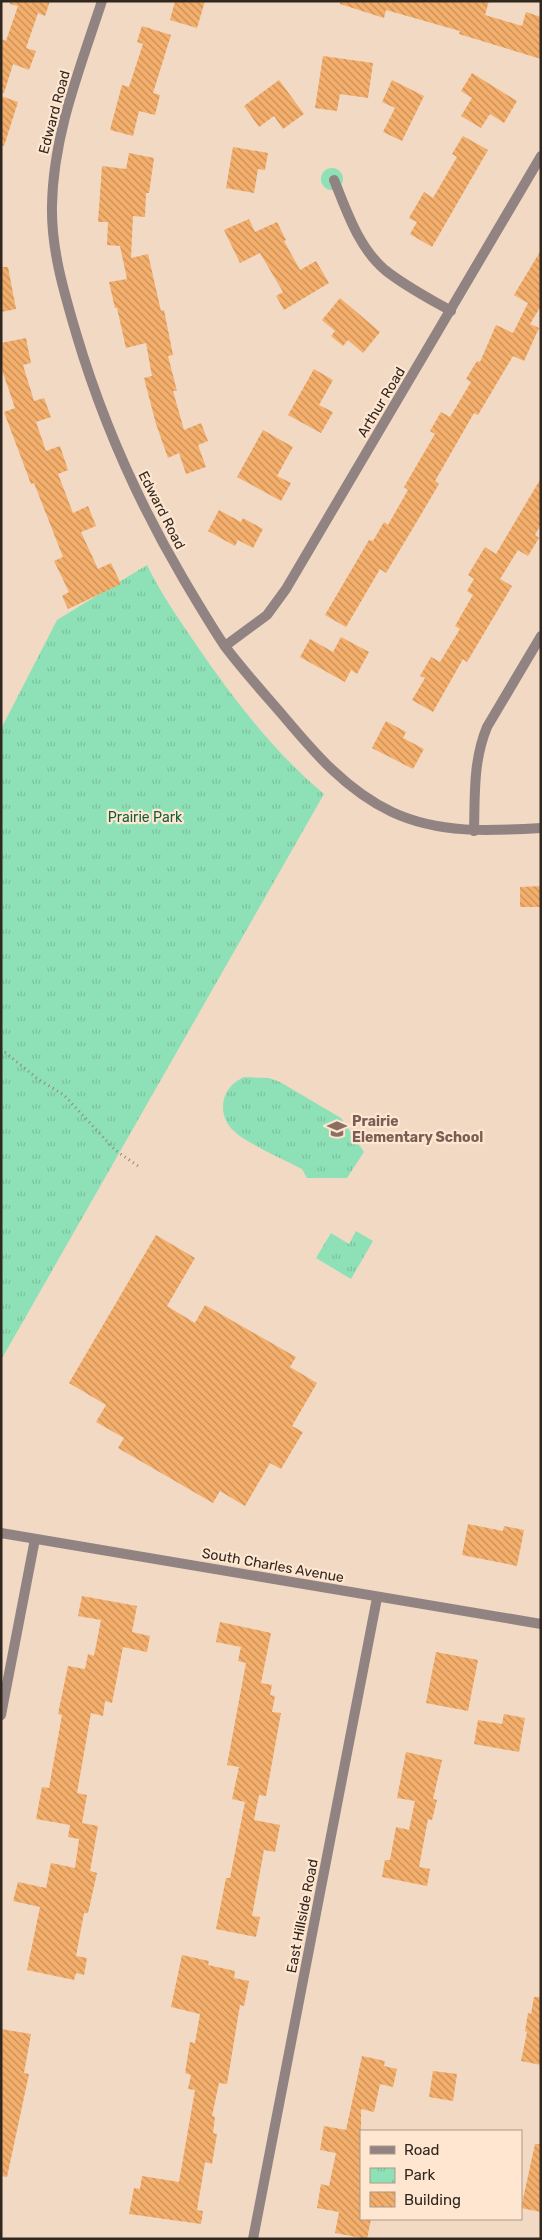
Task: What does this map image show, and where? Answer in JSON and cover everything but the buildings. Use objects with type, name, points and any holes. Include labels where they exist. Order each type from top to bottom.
[{"type":"street","name":"Edward Road","points":[[102,1],[60,137],[55,166],[52,207],[54,244],[63,288],[85,364],[116,449],[160,539],[225,646],[298,734],[348,784],[369,800],[408,819],[440,828],[474,831],[541,828]]},
{"type":"street","name":"Arthur Road","points":[[225,646],[256,624],[278,603],[541,156]]},
{"type":"street","points":[[334,180],[352,222],[375,260],[408,286],[451,311]]},
{"type":"street","points":[[474,831],[475,772],[481,742],[487,726],[541,636]]},
{"type":"street","name":"South Charles Avenue","points":[[1,1533],[541,1624]]},
{"type":"street","points":[[1,1715],[35,1539]]},
{"type":"street","name":"East Hillside Road","points":[[253,2239],[378,1598]]},
{"type":"path","points":[[1,1049],[38,1079],[64,1095],[115,1150],[141,1168]]},
{"type":"green space","points":[[332,168],[340,171],[343,179],[340,187],[332,190],[324,187],[321,179],[324,171]]},
{"type":"green space","name":"Prairie Park","points":[[147,565],[177,616],[240,705],[288,761],[324,794],[1,1360],[1,729],[57,620]]},
{"type":"green space","points":[[244,1077],[269,1078],[280,1082],[341,1118],[364,1152],[347,1178],[307,1178],[302,1169],[256,1146],[234,1131],[228,1124],[225,1116],[223,1108],[224,1099],[231,1086]]},
{"type":"green space","points":[[356,1231],[373,1241],[351,1279],[316,1258],[331,1233],[349,1244]]},
{"type":"place","name":"Prairie Elementary School","points":[[337,1129]]}]
